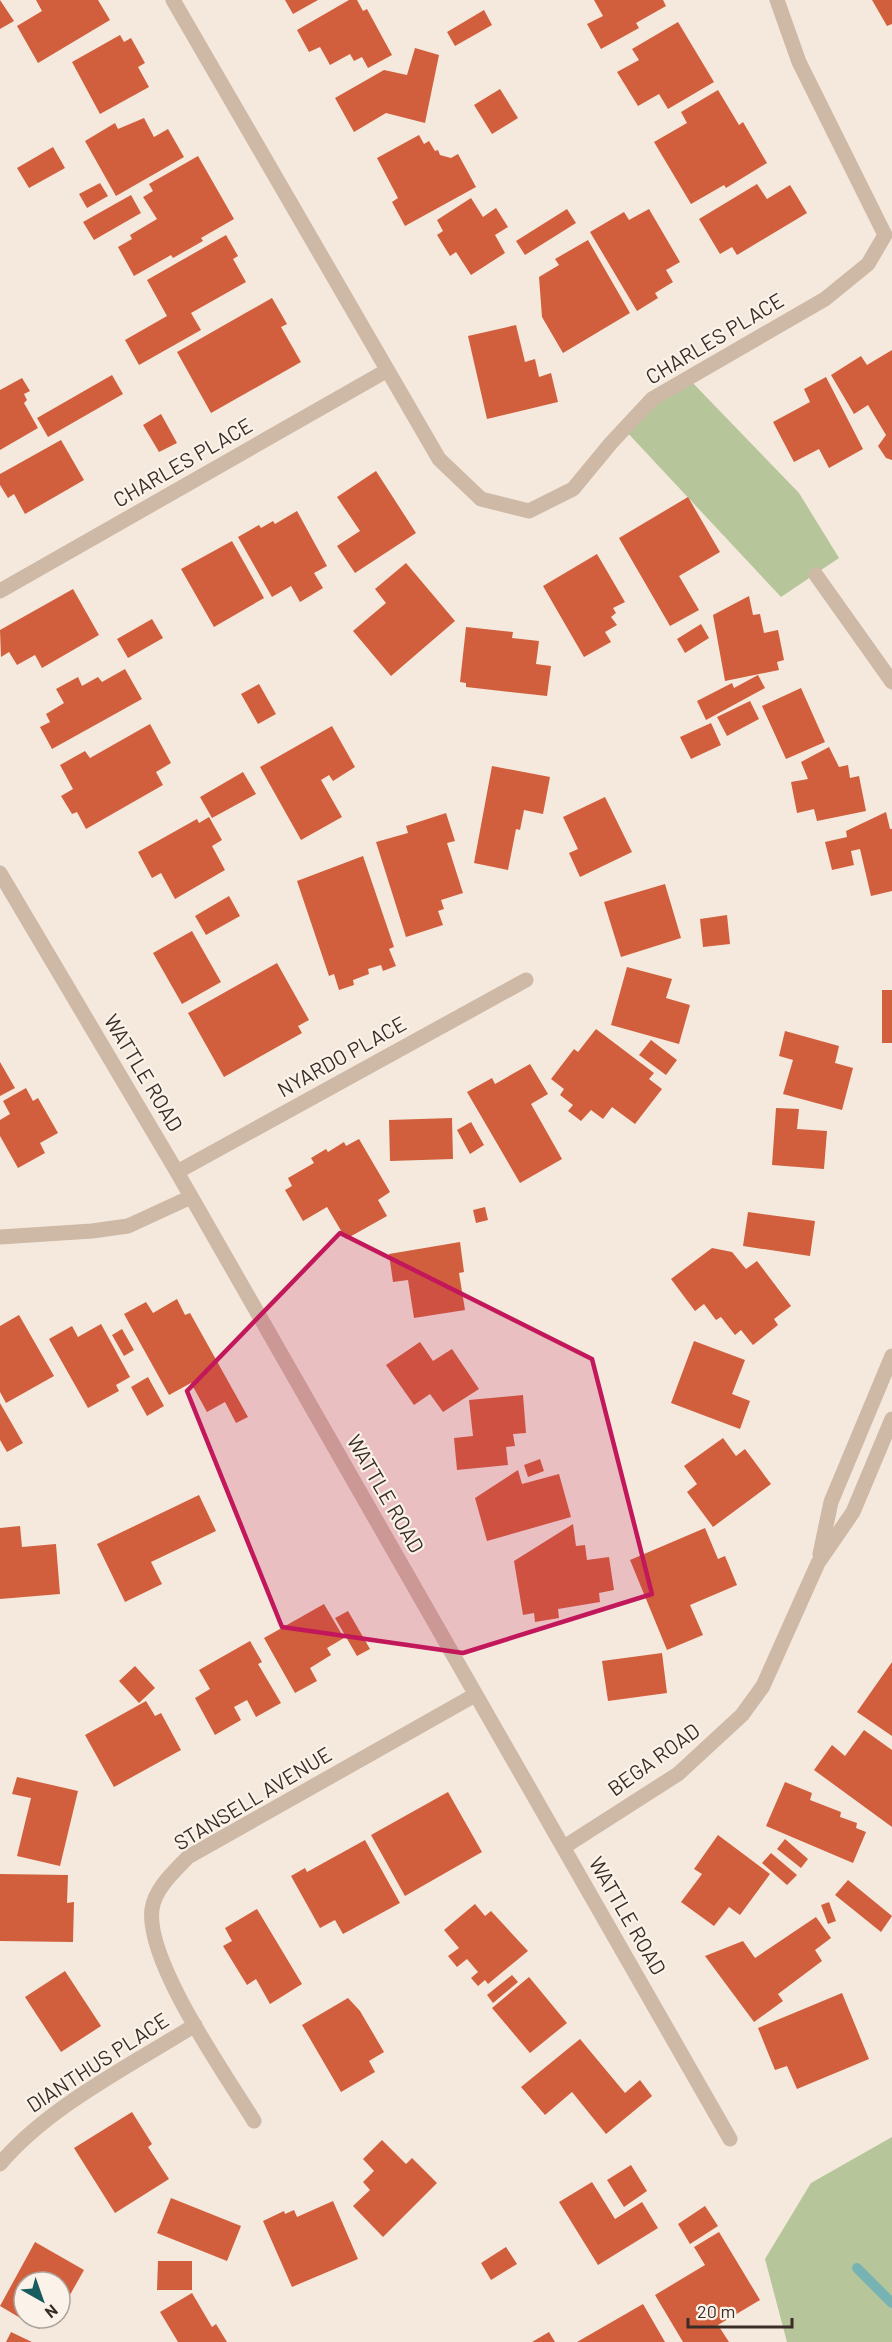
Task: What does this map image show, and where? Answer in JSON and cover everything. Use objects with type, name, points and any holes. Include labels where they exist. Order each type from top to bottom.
[{"type":"street","name":"CHARLES PLACE","points":[[173,0],[439,459],[481,499],[530,511],[573,489],[652,399],[825,299],[868,264],[885,235],[799,62],[777,0]]},
{"type":"street","name":"CHARLES PLACE","points":[[0,591],[386,371]]},
{"type":"street","points":[[816,575],[892,682]]},
{"type":"street","name":"WATTLE ROAD","points":[[0,873],[177,1172],[730,2139]]},
{"type":"street","name":"NYARDO PLACE","points":[[177,1172],[526,980]]},
{"type":"street","points":[[0,1237],[93,1231],[128,1226],[191,1197]]},
{"type":"street","name":"BEGA ROAD","points":[[818,1563],[831,1502],[892,1356]]},
{"type":"street","name":"BEGA ROAD","points":[[564,1847],[678,1774],[742,1716],[763,1686],[818,1563],[853,1512],[892,1419]]},
{"type":"street","name":"STANSELL AVENUE","points":[[254,2121],[195,2025],[166,1968],[153,1934],[152,1908],[167,1879],[188,1857],[475,1695]]},
{"type":"street","name":"DIANTHUS PLACE","points":[[0,2164],[13,2148],[54,2114],[195,2025]]},
{"type":"highlighted area","points":[[340,1233],[592,1359],[652,1594],[463,1653],[282,1627],[187,1391]]},
{"type":"green space","points":[[688,378],[799,493],[839,558],[781,597],[624,429]]},
{"type":"green space","points":[[892,2137],[892,2342],[787,2342],[765,2259],[811,2183]]},
{"type":"building","points":[[0,0],[14,21],[0,29]]},
{"type":"building","points":[[36,0],[98,0],[110,20],[38,63],[17,26],[42,11]]},
{"type":"building","points":[[285,0],[318,0],[293,14]]},
{"type":"building","points":[[349,0],[357,0],[363,11],[367,9],[392,55],[368,68],[362,57],[354,61],[350,54],[330,65],[320,47],[309,52],[297,30]]},
{"type":"building","points":[[594,0],[663,0],[666,6],[636,23],[639,28],[601,49],[587,24],[603,16]]},
{"type":"building","points":[[872,0],[892,0],[892,24],[887,26]]},
{"type":"building","points":[[484,10],[492,25],[455,46],[447,32]]},
{"type":"building","points":[[678,22],[714,82],[668,109],[659,94],[638,106],[617,72],[639,60],[632,49]]},
{"type":"building","points":[[120,35],[124,42],[131,38],[145,63],[138,67],[149,87],[100,114],[72,62]]},
{"type":"building","points":[[415,48],[439,55],[425,123],[386,113],[354,132],[335,98],[384,70],[407,75]]},
{"type":"building","points":[[500,89],[518,118],[492,134],[474,105]]},
{"type":"building","points":[[718,90],[739,125],[743,122],[767,163],[726,188],[724,185],[691,204],[654,142],[687,123],[681,112]]},
{"type":"building","points":[[144,118],[154,137],[168,129],[184,157],[116,196],[85,141],[115,123],[118,129]]},
{"type":"building","points":[[419,135],[424,144],[429,141],[440,155],[451,158],[458,154],[476,187],[405,226],[392,202],[398,198],[377,158]]},
{"type":"building","points":[[53,147],[65,168],[29,188],[17,168]]},
{"type":"building","points":[[198,156],[234,219],[201,238],[203,241],[173,258],[171,255],[134,276],[118,247],[132,239],[130,235],[157,219],[143,197],[153,191],[149,184]]},
{"type":"building","points":[[100,183],[108,196],[87,208],[79,194]]},
{"type":"building","points":[[757,184],[767,199],[790,185],[807,213],[737,255],[732,247],[720,254],[699,219]]},
{"type":"building","points":[[131,195],[141,213],[94,240],[83,222]]},
{"type":"building","points":[[471,198],[483,217],[496,208],[508,227],[495,235],[505,253],[471,275],[456,252],[450,256],[437,235],[443,231],[437,220]]},
{"type":"building","points":[[567,209],[576,223],[525,255],[516,241]]},
{"type":"building","points":[[649,209],[680,262],[666,270],[673,282],[655,293],[658,298],[637,311],[590,232],[624,212],[629,220]]},
{"type":"building","points":[[226,235],[238,256],[233,259],[246,282],[191,313],[201,330],[139,365],[125,340],[167,316],[147,280]]},
{"type":"building","points":[[588,240],[630,313],[563,353],[542,317],[539,277],[559,265],[555,259]]},
{"type":"building","points":[[272,298],[287,324],[281,327],[301,362],[211,413],[177,352]]},
{"type":"building","points":[[516,325],[525,362],[535,359],[539,377],[551,373],[558,402],[487,419],[468,336]]},
{"type":"building","points":[[892,350],[892,460],[886,458],[878,446],[886,435],[868,405],[854,414],[831,375],[861,356],[867,365]]},
{"type":"building","points":[[112,375],[123,394],[48,437],[37,418]]},
{"type":"building","points":[[826,377],[863,449],[829,468],[819,449],[794,462],[773,422],[810,402],[804,389]]},
{"type":"building","points":[[22,378],[30,391],[24,394],[27,400],[24,403],[38,428],[0,450],[0,390]]},
{"type":"building","points":[[161,414],[177,443],[159,452],[143,425]]},
{"type":"building","points":[[61,440],[84,480],[25,514],[14,494],[8,498],[0,485],[0,474]]},
{"type":"building","points":[[376,471],[416,533],[355,573],[337,546],[360,531],[337,497]]},
{"type":"building","points":[[688,497],[720,552],[679,576],[699,610],[670,626],[619,538]]},
{"type":"building","points":[[297,511],[327,566],[314,573],[323,588],[300,602],[291,586],[272,597],[238,537],[259,525],[261,528],[273,521],[275,524]]},
{"type":"building","points":[[232,541],[264,598],[214,627],[181,569]]},
{"type":"building","points":[[597,554],[625,602],[613,608],[616,613],[611,617],[617,625],[605,632],[611,642],[584,657],[543,586]]},
{"type":"building","points":[[406,563],[455,621],[391,676],[353,631],[386,603],[375,589]]},
{"type":"building","points":[[73,589],[99,635],[42,668],[35,655],[17,665],[9,652],[1,657],[0,630]]},
{"type":"building","points":[[749,596],[753,615],[760,614],[764,633],[778,630],[784,660],[777,662],[779,670],[725,681],[713,615]]},
{"type":"building","points":[[152,619],[163,638],[128,658],[117,639]]},
{"type":"building","points":[[701,624],[709,638],[685,653],[677,639]]},
{"type":"building","points":[[466,627],[513,632],[512,638],[539,641],[536,664],[551,666],[547,696],[466,687],[466,683],[460,682]]},
{"type":"building","points":[[125,669],[142,699],[52,749],[40,727],[50,722],[46,714],[64,703],[56,689],[78,677],[82,686],[98,677],[102,682]]},
{"type":"building","points":[[758,675],[765,688],[706,720],[697,701],[732,683],[734,688]]},
{"type":"building","points":[[259,684],[276,714],[258,724],[241,694]]},
{"type":"building","points":[[801,688],[825,742],[786,759],[762,706]]},
{"type":"building","points":[[750,701],[759,719],[727,736],[717,717]]},
{"type":"building","points":[[711,723],[721,745],[691,759],[680,737]]},
{"type":"building","points":[[150,724],[171,763],[156,772],[163,785],[86,829],[77,812],[72,814],[61,796],[73,789],[60,765],[85,751],[90,758]]},
{"type":"building","points":[[332,726],[355,767],[333,781],[329,775],[321,780],[342,817],[301,840],[260,767]]},
{"type":"building","points":[[829,747],[839,767],[848,765],[850,778],[859,776],[866,811],[817,821],[814,809],[797,813],[791,782],[808,779],[801,762]]},
{"type":"building","points":[[492,766],[550,777],[543,814],[524,810],[520,830],[516,829],[508,870],[474,863]]},
{"type":"building","points":[[243,772],[256,794],[212,818],[200,797]]},
{"type":"building","points":[[605,797],[632,852],[580,877],[569,853],[578,849],[563,817]]},
{"type":"building","points":[[886,812],[890,829],[892,829],[892,891],[871,896],[860,849],[851,851],[854,865],[832,870],[825,842],[847,837],[846,831]]},
{"type":"building","points":[[446,813],[455,841],[447,843],[463,893],[441,900],[444,909],[438,911],[443,925],[406,937],[376,842],[408,833],[406,826]]},
{"type":"building","points":[[209,817],[222,840],[212,846],[225,870],[175,899],[161,873],[152,878],[138,852],[197,819],[199,823]]},
{"type":"building","points":[[363,856],[394,947],[389,949],[396,966],[383,971],[381,965],[368,969],[369,974],[353,980],[354,985],[339,990],[334,974],[329,976],[297,881]]},
{"type":"building","points":[[665,884],[681,938],[621,957],[604,902]]},
{"type":"building","points":[[229,896],[240,916],[206,935],[195,916]]},
{"type":"building","points":[[727,915],[730,944],[703,947],[700,919]]},
{"type":"building","points":[[192,931],[221,982],[182,1004],[153,953]]},
{"type":"building","points":[[277,963],[309,1020],[298,1026],[302,1033],[224,1077],[188,1013]]},
{"type":"building","points":[[627,967],[672,979],[666,998],[690,1005],[679,1044],[611,1025]]},
{"type":"building","points":[[882,990],[892,990],[892,1043],[882,1043]]},
{"type":"building","points":[[596,1029],[654,1073],[649,1079],[662,1089],[635,1124],[612,1107],[603,1119],[591,1110],[581,1121],[568,1111],[573,1105],[560,1095],[564,1089],[551,1079],[574,1049],[578,1052]]},
{"type":"building","points":[[785,1031],[839,1046],[835,1063],[853,1068],[842,1110],[783,1094],[793,1060],[779,1056]]},
{"type":"building","points":[[651,1040],[677,1060],[666,1075],[639,1055]]},
{"type":"building","points":[[0,1062],[15,1088],[0,1096]]},
{"type":"building","points":[[530,1064],[548,1094],[531,1104],[562,1159],[520,1183],[467,1092],[492,1078],[495,1084]]},
{"type":"building","points":[[26,1088],[33,1101],[38,1098],[58,1133],[40,1143],[45,1153],[18,1168],[0,1136],[0,1120],[10,1114],[3,1101]]},
{"type":"building","points":[[776,1108],[799,1109],[797,1129],[827,1131],[824,1169],[772,1165]]},
{"type":"building","points":[[452,1118],[453,1159],[390,1161],[389,1120]]},
{"type":"building","points":[[471,1122],[484,1145],[470,1154],[457,1130]]},
{"type":"building","points":[[359,1139],[390,1192],[378,1200],[387,1216],[346,1239],[327,1207],[303,1221],[285,1190],[292,1186],[288,1178],[314,1163],[311,1158],[326,1149],[328,1152],[344,1142],[346,1146]]},
{"type":"building","points":[[485,1207],[488,1220],[476,1223],[473,1210]]},
{"type":"building","points":[[748,1212],[815,1221],[810,1256],[743,1246]]},
{"type":"building","points":[[460,1242],[464,1272],[459,1273],[465,1310],[414,1318],[408,1280],[393,1282],[389,1254]]},
{"type":"building","points":[[712,1248],[732,1252],[746,1269],[757,1261],[791,1306],[774,1319],[778,1325],[753,1345],[741,1330],[735,1335],[721,1317],[716,1320],[704,1304],[695,1311],[671,1279]]},
{"type":"building","points":[[177,1299],[185,1315],[190,1313],[248,1417],[236,1423],[225,1402],[207,1412],[191,1383],[169,1395],[124,1314],[146,1302],[153,1313]]},
{"type":"building","points":[[19,1315],[54,1376],[6,1403],[0,1392],[0,1326]]},
{"type":"building","points":[[101,1324],[130,1377],[116,1385],[119,1391],[88,1408],[49,1339],[72,1326],[78,1337]]},
{"type":"building","points":[[122,1329],[134,1350],[124,1356],[112,1335]]},
{"type":"building","points":[[694,1341],[745,1360],[732,1394],[750,1401],[740,1429],[671,1403]]},
{"type":"building","points":[[420,1342],[433,1361],[452,1349],[479,1389],[443,1412],[430,1394],[414,1405],[386,1365]]},
{"type":"building","points":[[148,1377],[164,1406],[147,1416],[131,1387]]},
{"type":"building","points":[[523,1395],[526,1433],[513,1434],[515,1446],[506,1447],[508,1465],[457,1470],[454,1438],[473,1436],[469,1400]]},
{"type":"building","points":[[0,1403],[23,1443],[7,1452],[0,1440]]},
{"type":"building","points":[[723,1438],[736,1456],[745,1449],[771,1484],[713,1527],[687,1492],[697,1484],[684,1466]]},
{"type":"building","points":[[540,1459],[544,1471],[528,1477],[524,1465]]},
{"type":"building","points":[[518,1470],[522,1484],[559,1474],[571,1517],[487,1541],[475,1498]]},
{"type":"building","points":[[199,1495],[216,1531],[151,1562],[162,1584],[125,1602],[97,1544]]},
{"type":"building","points":[[573,1524],[576,1546],[585,1545],[587,1560],[609,1557],[614,1590],[599,1593],[600,1602],[558,1609],[559,1618],[535,1622],[534,1613],[523,1615],[514,1561]]},
{"type":"building","points":[[20,1526],[22,1547],[56,1544],[60,1594],[0,1599],[0,1528]]},
{"type":"building","points":[[705,1528],[718,1559],[725,1556],[737,1585],[690,1605],[703,1635],[667,1650],[630,1560]]},
{"type":"building","points":[[324,1604],[344,1638],[327,1648],[331,1655],[310,1668],[317,1681],[295,1693],[264,1638]]},
{"type":"building","points":[[348,1611],[370,1649],[357,1656],[335,1618]]},
{"type":"building","points":[[250,1641],[262,1662],[258,1664],[281,1703],[256,1717],[247,1700],[234,1707],[241,1720],[215,1735],[195,1698],[210,1689],[199,1670]]},
{"type":"building","points":[[662,1653],[667,1693],[608,1701],[602,1661]]},
{"type":"building","points":[[892,1662],[892,1736],[857,1712]]},
{"type":"building","points":[[135,1666],[155,1688],[139,1703],[119,1681]]},
{"type":"building","points":[[146,1701],[155,1716],[161,1713],[181,1750],[114,1787],[85,1735]]},
{"type":"building","points":[[864,1730],[892,1750],[892,1827],[814,1770],[832,1745],[845,1756]]},
{"type":"building","points":[[17,1777],[78,1791],[60,1866],[17,1856],[31,1798],[12,1794]]},
{"type":"building","points":[[785,1782],[812,1793],[810,1800],[841,1812],[840,1817],[857,1823],[856,1828],[866,1832],[853,1863],[766,1826]]},
{"type":"building","points":[[448,1792],[482,1852],[405,1896],[371,1835]]},
{"type":"building","points":[[718,1835],[770,1874],[740,1915],[729,1907],[714,1926],[681,1902],[702,1874],[694,1869]]},
{"type":"building","points":[[785,1839],[808,1859],[801,1868],[777,1849]]},
{"type":"building","points":[[365,1840],[400,1903],[343,1934],[335,1920],[320,1928],[291,1876],[305,1868],[307,1872]]},
{"type":"building","points":[[771,1853],[797,1875],[787,1885],[762,1863]]},
{"type":"building","points":[[0,1874],[68,1875],[67,1903],[74,1902],[73,1942],[0,1941]]},
{"type":"building","points":[[848,1880],[892,1916],[881,1932],[835,1895]]},
{"type":"building","points":[[829,1902],[836,1921],[828,1924],[821,1905]]},
{"type":"building","points":[[475,1904],[485,1916],[491,1911],[528,1951],[488,1984],[485,1980],[478,1986],[471,1978],[478,1972],[467,1959],[457,1967],[448,1956],[459,1948],[444,1930]]},
{"type":"building","points":[[257,1909],[302,1984],[270,2004],[256,1979],[247,1985],[223,1946],[232,1941],[225,1928]]},
{"type":"building","points":[[816,1917],[831,1938],[815,1950],[822,1961],[778,1994],[783,2001],[754,2022],[705,1956],[743,1941],[755,1958]]},
{"type":"building","points":[[65,1971],[101,2026],[61,2052],[25,1997]]},
{"type":"building","points":[[512,1975],[518,1982],[493,2003],[487,1995]]},
{"type":"building","points":[[529,1977],[567,2023],[530,2053],[492,2008]]},
{"type":"building","points":[[842,1993],[869,2059],[797,2089],[787,2066],[775,2070],[758,2028]]},
{"type":"building","points":[[348,1998],[360,2011],[384,2052],[369,2061],[375,2072],[341,2092],[302,2025]]},
{"type":"building","points":[[580,2039],[625,2093],[640,2080],[652,2096],[606,2134],[572,2092],[545,2115],[521,2087]]},
{"type":"building","points":[[132,2112],[152,2144],[148,2147],[169,2179],[115,2213],[74,2148]]},
{"type":"building","points":[[382,2140],[406,2164],[412,2158],[437,2183],[383,2237],[353,2206],[370,2190],[363,2182],[374,2171],[363,2159]]},
{"type":"building","points":[[631,2165],[647,2191],[624,2207],[607,2180]]},
{"type":"building","points":[[592,2182],[615,2219],[642,2202],[658,2228],[598,2265],[559,2202]]},
{"type":"building","points":[[171,2198],[241,2226],[227,2261],[157,2233]]},
{"type":"building","points":[[333,2201],[358,2259],[292,2287],[263,2221],[284,2211],[285,2214],[294,2210],[297,2217]]},
{"type":"building","points":[[705,2206],[718,2226],[690,2244],[678,2224]]},
{"type":"building","points":[[719,2232],[760,2300],[718,2325],[729,2342],[683,2342],[655,2295],[705,2265],[694,2247]]},
{"type":"building","points":[[35,2242],[84,2270],[72,2291],[72,2270],[20,2270]]},
{"type":"building","points":[[506,2247],[517,2264],[491,2280],[481,2263]]},
{"type":"building","points":[[158,2261],[192,2261],[192,2290],[157,2290]]},
{"type":"building","points":[[12,2284],[12,2313],[0,2306]]},
{"type":"building","points":[[192,2293],[212,2327],[216,2324],[227,2342],[178,2342],[160,2312]]},
{"type":"building","points":[[643,2304],[665,2342],[577,2342]]},
{"type":"building","points":[[11,2332],[32,2342],[6,2342]]},
{"type":"building","points":[[549,2332],[555,2342],[532,2342]]},
{"type":"waterway","points":[[857,2268],[892,2303]]}]
